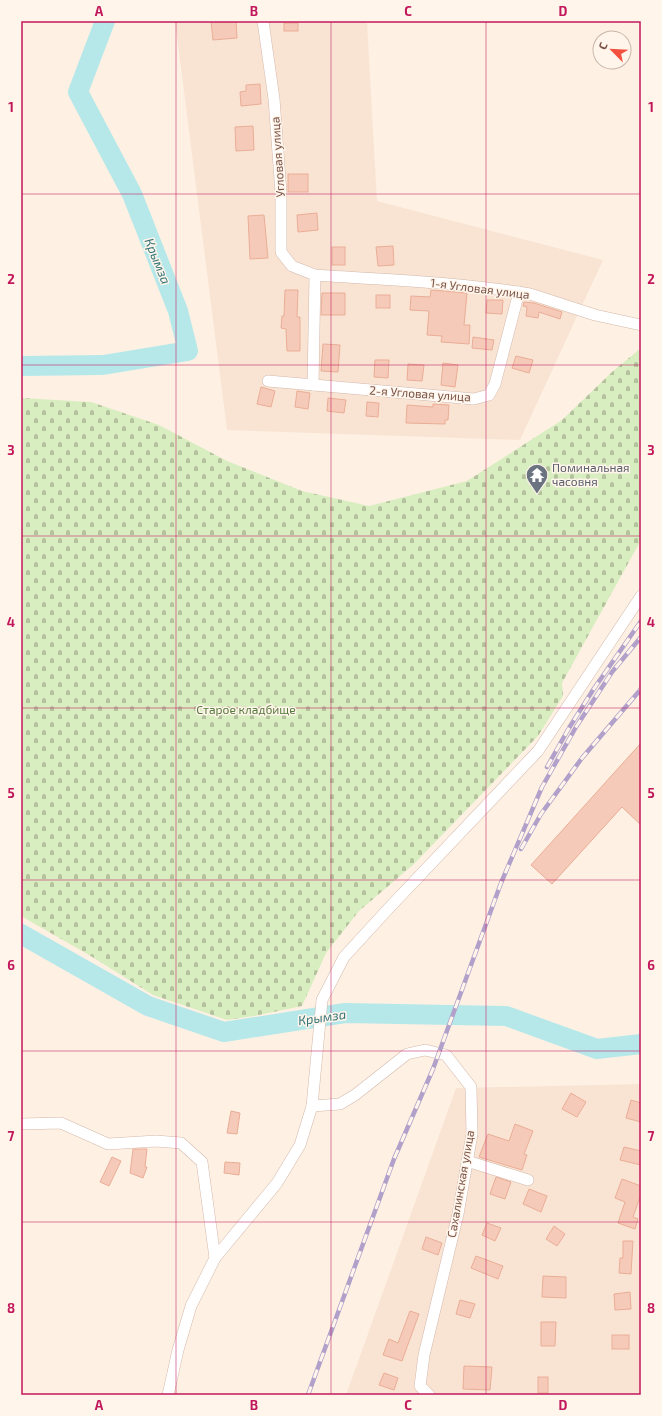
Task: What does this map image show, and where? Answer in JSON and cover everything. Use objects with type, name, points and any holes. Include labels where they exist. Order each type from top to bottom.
[{"type":"street","name":"Угловая улица","points":[[263,21],[274,99],[281,193],[281,252],[292,266],[315,275]]},
{"type":"street","name":"1-я Угловая улица","points":[[315,275],[482,287],[520,292],[595,315],[641,325]]},
{"type":"street","points":[[313,385],[315,275]]},
{"type":"street","name":"2-я Угловая улица","points":[[268,381],[474,398],[489,395],[495,384],[520,292]]},
{"type":"street","points":[[168,1395],[178,1350],[191,1306],[215,1258],[277,1183],[300,1145],[312,1106],[322,1000],[344,957],[538,751],[641,596]]},
{"type":"street","name":"Сахалинская улица","points":[[312,1106],[340,1104],[356,1096],[407,1054],[425,1050],[446,1055],[471,1087],[472,1134],[458,1214],[424,1355],[420,1386],[429,1395]]},
{"type":"street","points":[[21,1124],[61,1123],[108,1144],[156,1141],[181,1143],[202,1162],[215,1258]]},
{"type":"street","points":[[467,1161],[528,1180]]},
{"type":"shaded area","points":[[175,21],[367,21],[377,201],[603,260],[520,440],[227,430]]},
{"type":"shaded area","points":[[641,1084],[641,1395],[346,1395],[456,1088]]},
{"type":"green space","name":"Старое кладбище","points":[[641,348],[641,540],[562,683],[563,696],[538,736],[413,865],[359,911],[326,953],[302,1006],[227,1020],[153,995],[89,955],[21,916],[21,398],[91,402],[159,425],[227,461],[302,491],[369,506],[467,481],[562,420],[612,372]]},
{"type":"building","points":[[211,21],[236,21],[237,38],[213,40]]},
{"type":"building","points":[[284,23],[298,23],[298,31],[284,31]]},
{"type":"building","points":[[260,84],[261,104],[241,106],[240,92],[246,91],[246,85]]},
{"type":"building","points":[[253,126],[254,150],[236,151],[235,127]]},
{"type":"building","points":[[288,174],[308,174],[308,192],[288,192]]},
{"type":"building","points":[[317,213],[318,230],[298,232],[297,215]]},
{"type":"building","points":[[264,215],[268,258],[250,259],[248,216]]},
{"type":"building","points":[[393,246],[394,265],[378,266],[376,247]]},
{"type":"building","points":[[332,247],[345,247],[345,265],[332,265]]},
{"type":"building","points":[[285,290],[298,290],[297,317],[300,317],[300,351],[287,351],[286,329],[281,328],[282,316],[284,316]]},
{"type":"building","points":[[431,290],[467,293],[464,325],[470,325],[469,344],[441,342],[442,336],[427,335],[429,311],[410,310],[411,296],[430,297]]},
{"type":"building","points":[[322,293],[345,293],[345,315],[321,315]]},
{"type":"building","points":[[376,295],[390,295],[390,308],[376,308]]},
{"type":"building","points":[[487,300],[503,300],[502,314],[486,313]]},
{"type":"building","points":[[524,302],[534,303],[562,312],[560,319],[539,312],[538,318],[526,316],[527,307],[523,306]]},
{"type":"building","points":[[473,337],[494,340],[492,350],[472,348]]},
{"type":"building","points":[[323,344],[340,345],[338,372],[321,371]]},
{"type":"building","points":[[516,356],[533,360],[529,373],[512,368]]},
{"type":"building","points":[[375,360],[389,360],[388,378],[374,377]]},
{"type":"building","points":[[443,363],[458,365],[455,387],[441,385]]},
{"type":"building","points":[[408,364],[424,365],[422,381],[407,380]]},
{"type":"building","points":[[261,387],[275,391],[271,407],[257,404]]},
{"type":"building","points":[[297,391],[310,393],[308,409],[295,407]]},
{"type":"building","points":[[328,398],[346,400],[344,413],[327,411]]},
{"type":"building","points":[[367,402],[379,403],[378,417],[366,416]]},
{"type":"building","points":[[433,404],[449,405],[448,420],[445,420],[445,424],[406,423],[407,405],[433,407]]},
{"type":"building","points":[[641,743],[641,825],[622,807],[552,884],[531,865]]},
{"type":"building","points":[[571,1093],[586,1102],[577,1117],[562,1109]]},
{"type":"building","points":[[631,1100],[641,1103],[641,1122],[626,1118]]},
{"type":"building","points":[[231,1111],[240,1113],[237,1134],[227,1133]]},
{"type":"building","points":[[515,1124],[533,1131],[524,1154],[527,1155],[522,1170],[479,1157],[488,1134],[509,1141]]},
{"type":"building","points":[[624,1147],[641,1151],[641,1165],[620,1160]]},
{"type":"building","points":[[133,1149],[147,1149],[145,1167],[147,1167],[143,1178],[130,1173]]},
{"type":"building","points":[[112,1157],[121,1161],[109,1186],[100,1182]]},
{"type":"building","points":[[225,1162],[240,1163],[239,1175],[224,1173]]},
{"type":"building","points":[[496,1177],[511,1182],[505,1199],[490,1194]]},
{"type":"building","points":[[622,1179],[641,1186],[641,1194],[633,1217],[638,1219],[635,1229],[618,1223],[625,1202],[615,1198]]},
{"type":"building","points":[[529,1189],[547,1196],[541,1212],[523,1204]]},
{"type":"building","points":[[487,1223],[501,1228],[495,1241],[482,1235]]},
{"type":"building","points":[[554,1226],[565,1234],[557,1246],[546,1239]]},
{"type":"building","points":[[426,1237],[442,1243],[438,1255],[422,1249]]},
{"type":"building","points":[[623,1241],[633,1241],[631,1274],[619,1273],[620,1258],[623,1258]]},
{"type":"building","points":[[476,1256],[503,1266],[498,1279],[471,1268]]},
{"type":"building","points":[[543,1276],[566,1277],[566,1298],[542,1297]]},
{"type":"building","points":[[630,1292],[631,1309],[615,1310],[614,1294]]},
{"type":"building","points":[[460,1300],[475,1304],[470,1318],[456,1314]]},
{"type":"building","points":[[410,1311],[419,1314],[402,1361],[383,1355],[389,1339],[398,1343]]},
{"type":"building","points":[[541,1322],[556,1322],[555,1346],[541,1346]]},
{"type":"building","points":[[612,1335],[629,1335],[629,1349],[612,1349]]},
{"type":"building","points":[[464,1366],[492,1367],[490,1390],[463,1389]]},
{"type":"building","points":[[384,1373],[398,1378],[394,1390],[379,1385]]},
{"type":"building","points":[[538,1377],[548,1377],[548,1393],[538,1393]]},
{"type":"waterway","name":"Крымза","points":[[21,366],[103,365],[188,351],[178,311],[132,194],[78,92],[105,21]]},
{"type":"waterway","name":"Крымза","points":[[21,934],[148,1006],[224,1032],[345,1013],[506,1016],[597,1049],[641,1044]]},
{"type":"railway","points":[[547,767],[593,690],[641,621]]},
{"type":"railway","points":[[308,1395],[394,1159],[433,1069],[501,883],[542,787],[576,727],[612,672],[641,637]]},
{"type":"railway","points":[[521,849],[541,814],[582,758],[641,689]]},
{"type":"place","name":"Поминальная часовня","points":[[537,494]]}]
